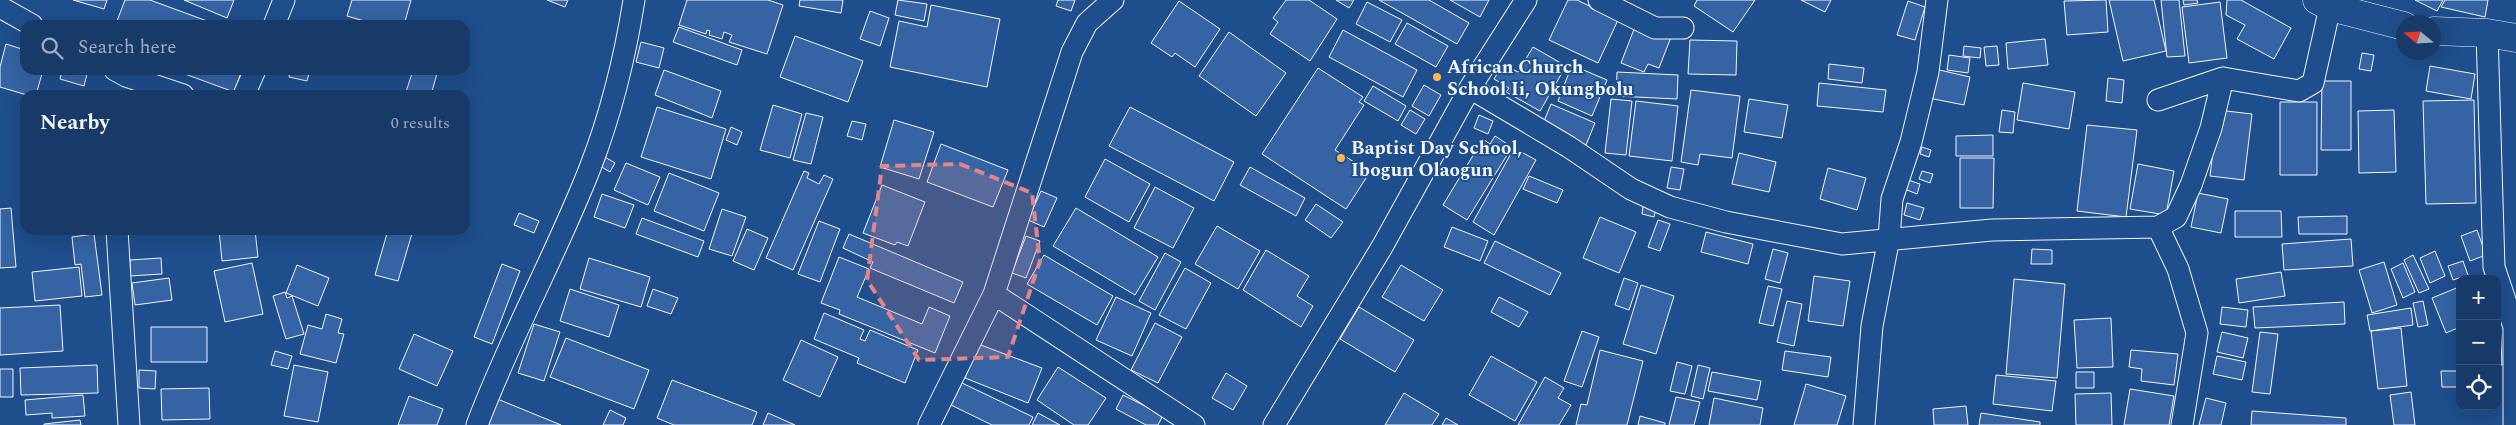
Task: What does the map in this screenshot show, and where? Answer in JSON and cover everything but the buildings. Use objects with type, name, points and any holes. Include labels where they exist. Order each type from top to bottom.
[{"type":"main road","points":[[2323,4],[2396,24]]},
{"type":"main road","points":[[2441,31],[2487,33],[2516,38]]},
{"type":"street","points":[[276,20],[284,0]]},
{"type":"street","points":[[477,425],[493,384],[590,168],[614,96],[634,0]]},
{"type":"street","points":[[929,425],[994,294],[1072,52],[1087,24],[1113,0]]},
{"type":"street","points":[[1274,425],[1382,247],[1470,88],[1526,0]]},
{"type":"street","points":[[1599,0],[1655,28],[1683,28]]},
{"type":"street","points":[[1864,425],[1872,326],[1889,238],[1892,199],[1912,142],[1928,72],[1937,0]]},
{"type":"street","points":[[2158,100],[2223,78],[2299,91],[2312,83],[2323,4]]},
{"type":"street","points":[[0,8],[23,20]]},
{"type":"street","points":[[2487,33],[2494,267],[2515,327],[2514,425]]},
{"type":"street","points":[[246,90],[253,75]]},
{"type":"street","points":[[1470,88],[1570,147],[1631,189],[1670,207],[1726,222],[1842,244],[1889,238],[1992,230],[2158,227],[2176,217],[2191,185],[2211,128],[2223,78]]},
{"type":"street","points":[[122,80],[163,90]]},
{"type":"street","points":[[2158,227],[2178,269],[2197,333],[2182,425]]},
{"type":"street","points":[[117,235],[129,425]]},
{"type":"street","points":[[994,294],[1194,425]]},
{"type":"highlighted area","points":[[960,164],[1032,193],[1040,261],[1008,357],[919,360],[867,280],[882,166]]},
{"type":"place","name":"African Church School Ii, Okungbolu","points":[[1437,77]]},
{"type":"place","name":"Baptist Day School, Ibogun Olaogun","points":[[1341,158]]}]
